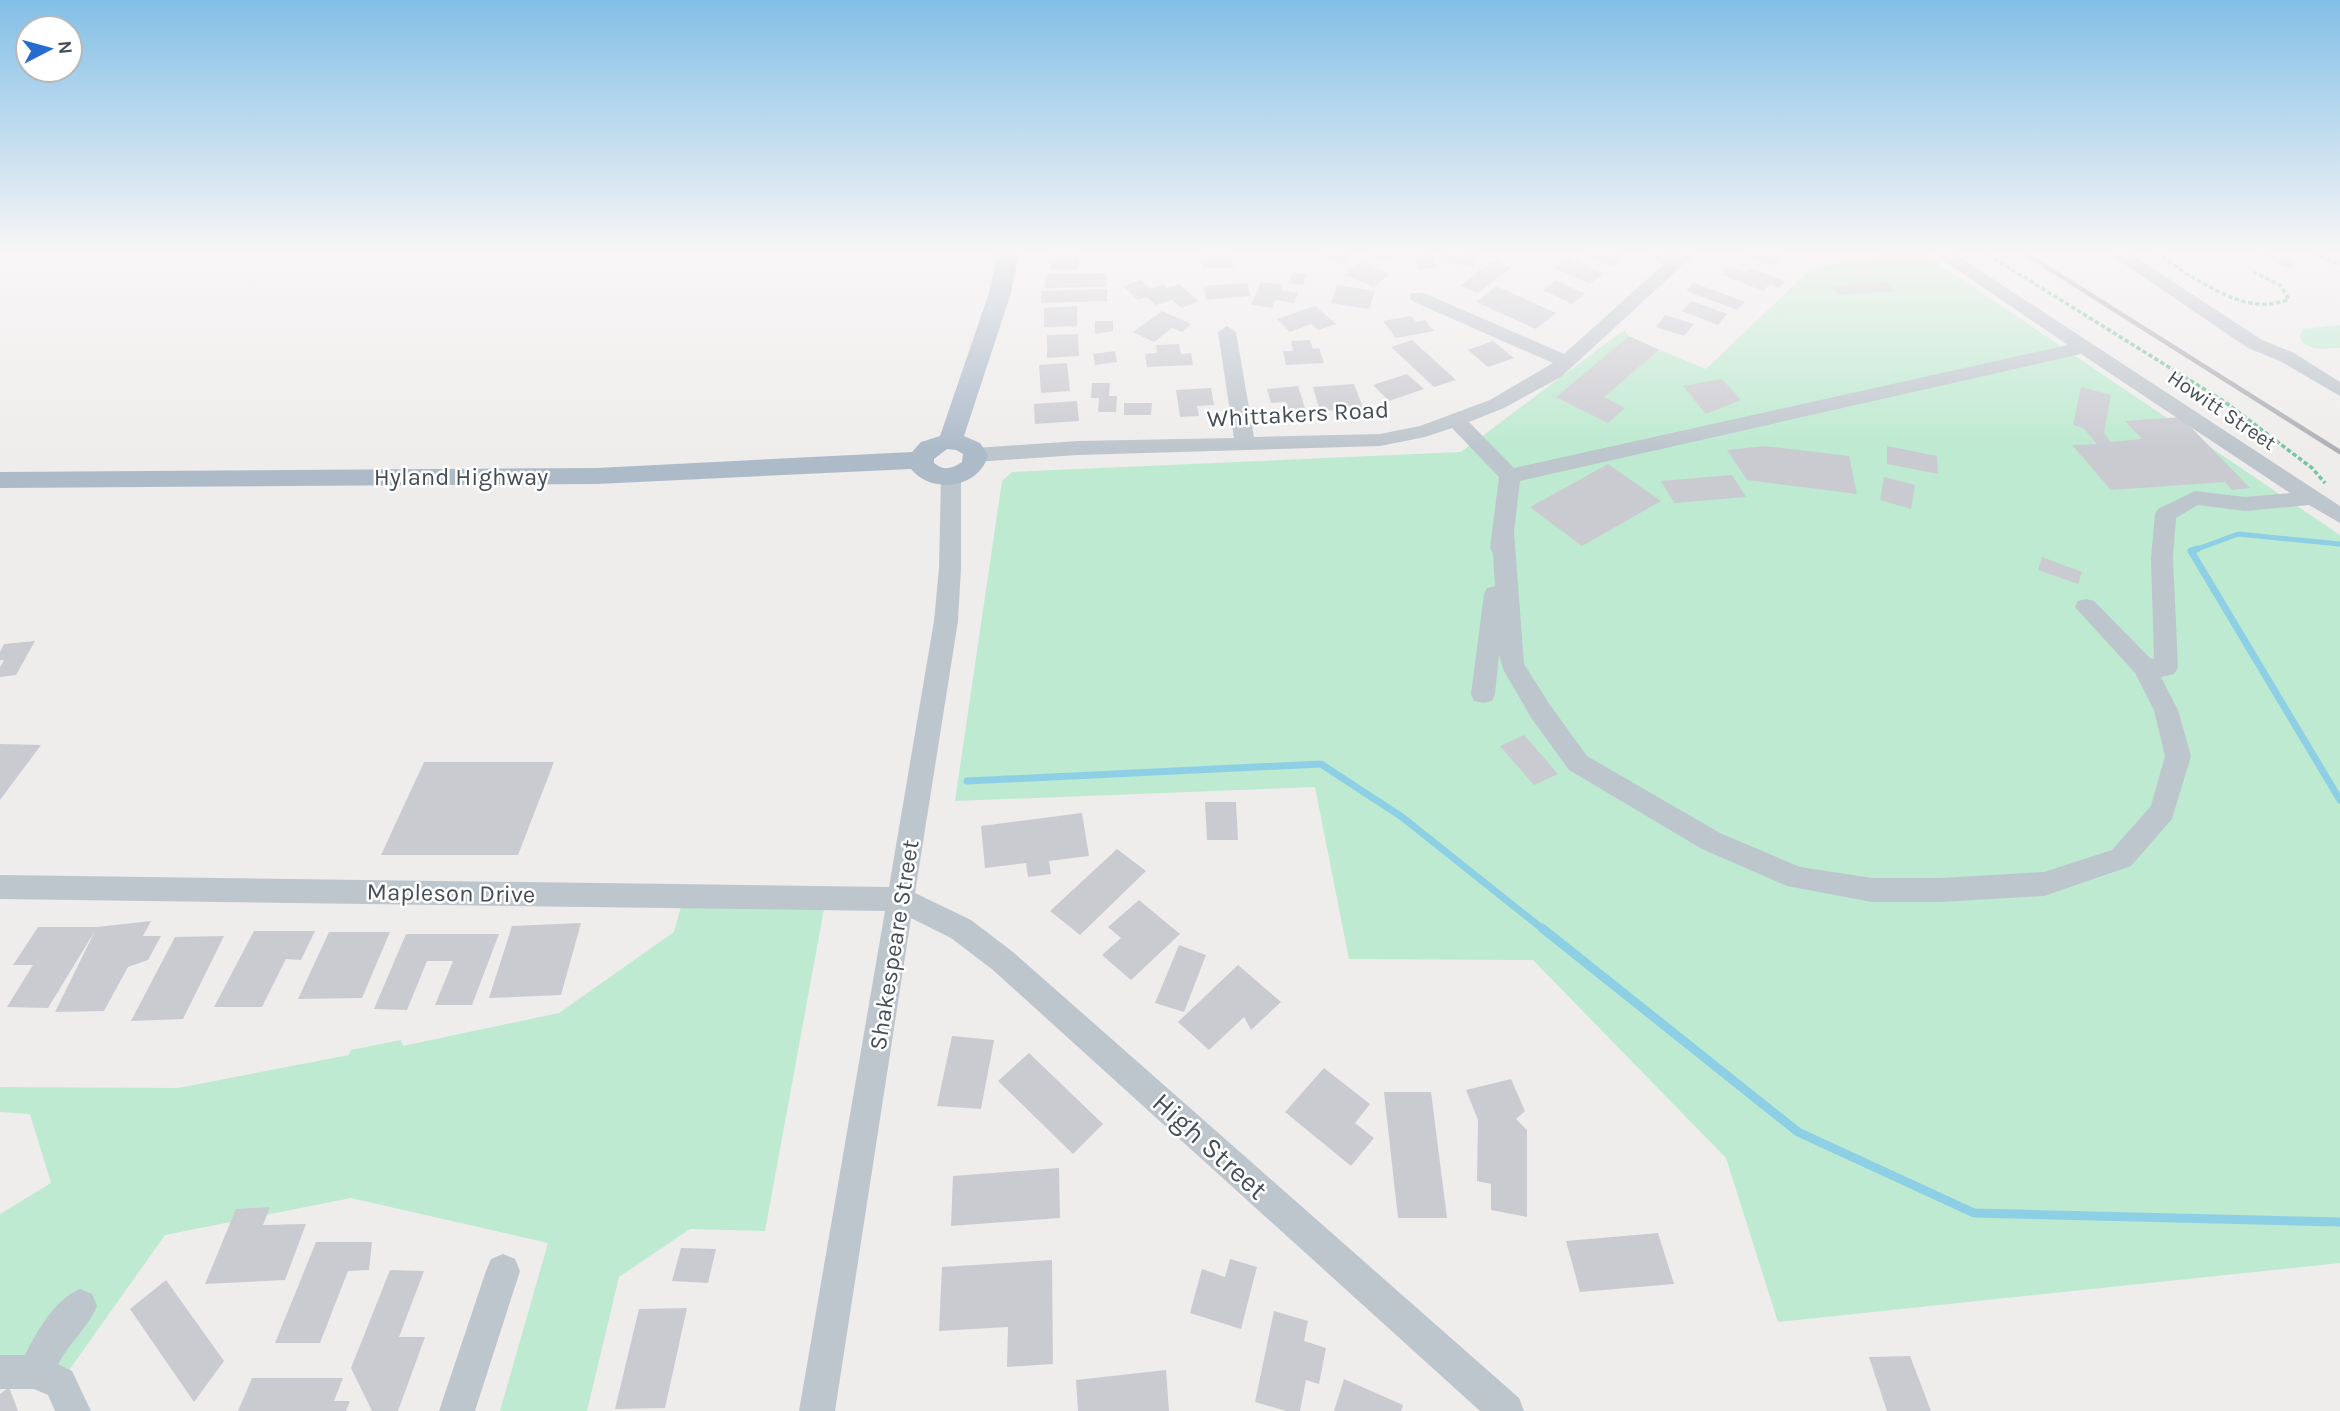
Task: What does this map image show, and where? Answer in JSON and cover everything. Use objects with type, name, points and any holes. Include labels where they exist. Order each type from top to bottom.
[{"type":"main road","points":[[950,442],[992,317]]},
{"type":"main road","points":[[950,442],[967,445],[976,455],[973,466],[960,475],[951,477],[927,472],[921,460],[930,447],[950,442]]},
{"type":"main road","name":"Hyland Highway","points":[[0,480],[597,476],[921,460]]},
{"type":"street","points":[[1463,317],[1566,362]]},
{"type":"street","name":"Whittakers Road","points":[[976,455],[1078,448],[1380,440],[1425,431],[1497,404],[1554,373],[1616,317]]},
{"type":"street","name":"Howitt Street","points":[[2040,317],[2318,493],[2340,516]]},
{"type":"street","points":[[2212,317],[2255,344],[2287,357],[2340,390]]},
{"type":"street","points":[[1227,332],[1245,444]]},
{"type":"street","points":[[1510,476],[2086,347]]},
{"type":"street","points":[[1456,420],[1510,476]]},
{"type":"street","points":[[1483,694],[1510,476]]},
{"type":"street","name":"Shakespeare Street","points":[[817,1411],[946,621],[950,568],[951,477]]},
{"type":"street","points":[[2144,667],[2166,668],[2162,558],[2166,514],[2195,498],[2245,504],[2318,493]]},
{"type":"street","points":[[1503,533],[1512,665],[1541,712],[1578,763],[1712,841],[1797,878],[1872,890],[1940,890],[2044,884],[2121,858],[2163,811],[2178,756],[2166,710],[2144,667],[2085,607]]},
{"type":"street","name":"Mapleson Drive","points":[[0,887],[901,899]]},
{"type":"street","name":"High Street","points":[[901,899],[961,929],[1003,961],[1506,1411]]},
{"type":"street","points":[[457,1411],[503,1271]]},
{"type":"street","points":[[35,1372],[53,1338],[80,1306]]},
{"type":"street","points":[[0,1372],[35,1372],[60,1383],[73,1411]]},
{"type":"path","points":[[2088,317],[2225,402],[2312,468],[2323,479],[2318,493]]},
{"type":"green space","points":[[1761,317],[2017,317],[2340,535],[2340,1263],[1778,1322],[1726,1158],[1533,960],[1349,959],[1315,787],[955,801],[1002,481],[1012,472],[1461,452],[1624,330],[1629,337],[1706,369]]},
{"type":"green space","points":[[2340,325],[2340,348],[2311,347],[2300,336],[2303,329]]},
{"type":"green space","points":[[684,896],[826,898],[765,1231],[690,1229],[619,1277],[587,1411],[500,1411],[548,1243],[351,1198],[165,1235],[60,1383],[0,1377],[0,1214],[51,1183],[30,1114],[0,1112],[0,1087],[178,1088],[349,1055],[351,1050],[401,1040],[403,1046],[559,1013],[674,932]]},
{"type":"building","points":[[1044,317],[1077,317],[1077,326],[1044,327]]},
{"type":"building","points":[[1154,317],[1175,317],[1191,324],[1182,332],[1172,328],[1154,342],[1133,332]]},
{"type":"building","points":[[1328,317],[1336,324],[1318,330],[1311,324],[1290,332],[1277,319]]},
{"type":"building","points":[[1412,317],[1416,322],[1425,320],[1434,331],[1396,338],[1383,321]]},
{"type":"building","points":[[1509,317],[1551,317],[1536,329]]},
{"type":"building","points":[[1664,317],[1694,324],[1684,336],[1656,327]]},
{"type":"building","points":[[1697,317],[1725,317],[1718,325]]},
{"type":"building","points":[[1095,321],[1113,321],[1113,331],[1095,334]]},
{"type":"building","points":[[1078,334],[1079,356],[1047,358],[1047,335]]},
{"type":"building","points":[[1629,336],[1659,350],[1604,397],[1625,408],[1608,423],[1556,397]]},
{"type":"building","points":[[1310,340],[1313,349],[1319,348],[1324,363],[1286,365],[1283,351],[1293,351],[1291,341]]},
{"type":"building","points":[[1412,340],[1456,380],[1434,387],[1391,347]]},
{"type":"building","points":[[1493,341],[1514,358],[1488,367],[1468,350]]},
{"type":"building","points":[[1179,344],[1181,354],[1191,353],[1193,365],[1147,367],[1145,354],[1157,353],[1156,345]]},
{"type":"building","points":[[1115,351],[1117,362],[1095,365],[1093,354]]},
{"type":"building","points":[[1067,363],[1070,391],[1041,393],[1039,365]]},
{"type":"building","points":[[1407,374],[1424,389],[1389,401],[1373,385]]},
{"type":"building","points":[[1722,379],[1741,400],[1706,414],[1683,386]]},
{"type":"building","points":[[1092,383],[1110,383],[1109,396],[1117,396],[1116,412],[1098,412],[1099,398],[1091,398]]},
{"type":"building","points":[[1354,384],[1363,408],[1320,411],[1313,387]]},
{"type":"building","points":[[1298,386],[1307,415],[1290,416],[1286,402],[1271,403],[1267,389]]},
{"type":"building","points":[[2081,387],[2111,395],[2104,433],[2111,442],[2142,439],[2125,421],[2181,417],[2250,488],[2232,490],[2225,482],[2111,490],[2072,445],[2097,444],[2083,428],[2073,425]]},
{"type":"building","points":[[1211,388],[1214,405],[1197,406],[1199,416],[1180,417],[1176,390]]},
{"type":"building","points":[[1077,401],[1079,421],[1035,424],[1034,404]]},
{"type":"building","points":[[1124,403],[1152,403],[1151,415],[1124,415]]},
{"type":"building","points":[[1765,446],[1849,456],[1857,494],[1747,480],[1727,450]]},
{"type":"building","points":[[1887,446],[1937,456],[1938,474],[1887,464]]},
{"type":"building","points":[[1608,464],[1661,501],[1582,546],[1530,507]]},
{"type":"building","points":[[1732,475],[1746,497],[1674,503],[1661,481]]},
{"type":"building","points":[[1884,477],[1915,485],[1911,509],[1880,500]]},
{"type":"building","points":[[2042,557],[2082,572],[2078,584],[2038,570]]},
{"type":"building","points":[[35,641],[16,675],[0,677],[0,667],[4,660],[0,660],[0,652],[4,644]]},
{"type":"building","points":[[1524,735],[1558,774],[1534,785],[1500,746]]},
{"type":"building","points":[[0,744],[41,745],[0,800]]},
{"type":"building","points":[[424,762],[554,762],[518,855],[381,855]]},
{"type":"building","points":[[1205,802],[1236,802],[1238,840],[1207,840]]},
{"type":"building","points":[[1082,813],[1089,856],[1049,861],[1051,874],[1028,877],[1026,863],[985,868],[981,826]]},
{"type":"building","points":[[1117,849],[1146,871],[1080,935],[1050,911]]},
{"type":"building","points":[[1139,900],[1180,934],[1131,980],[1102,955],[1121,938],[1108,927]]},
{"type":"building","points":[[151,921],[143,936],[161,936],[148,960],[128,967],[104,1011],[55,1012],[95,931],[48,1008],[7,1007],[33,965],[13,965],[38,927],[97,927]]},
{"type":"building","points":[[581,923],[561,995],[489,998],[512,926]]},
{"type":"building","points":[[254,931],[315,931],[301,960],[286,959],[262,1007],[214,1007]]},
{"type":"building","points":[[329,932],[390,932],[362,998],[298,999]]},
{"type":"building","points":[[406,934],[499,934],[472,1005],[435,1005],[453,961],[427,961],[407,1010],[374,1009]]},
{"type":"building","points":[[224,936],[183,1019],[131,1021],[175,937]]},
{"type":"building","points":[[1179,945],[1206,955],[1184,1012],[1155,1003]]},
{"type":"building","points":[[1238,965],[1281,1002],[1251,1030],[1244,1017],[1209,1050],[1178,1022]]},
{"type":"building","points":[[952,1036],[994,1040],[981,1109],[937,1106]]},
{"type":"building","points":[[1029,1053],[1103,1124],[1073,1154],[998,1081]]},
{"type":"building","points":[[1324,1068],[1370,1104],[1355,1123],[1374,1138],[1351,1166],[1285,1112]]},
{"type":"building","points":[[1511,1079],[1525,1111],[1516,1119],[1527,1130],[1527,1217],[1491,1210],[1491,1184],[1477,1181],[1478,1120],[1466,1090]]},
{"type":"building","points":[[1384,1092],[1431,1092],[1447,1218],[1398,1218]]},
{"type":"building","points":[[1059,1168],[1060,1218],[951,1226],[953,1176]]},
{"type":"building","points":[[270,1207],[263,1225],[306,1224],[285,1280],[205,1284],[236,1209]]},
{"type":"building","points":[[1658,1233],[1674,1284],[1580,1292],[1566,1241]]},
{"type":"building","points":[[316,1242],[372,1242],[369,1270],[348,1271],[320,1343],[275,1343]]},
{"type":"building","points":[[681,1248],[716,1249],[708,1283],[672,1281]]},
{"type":"building","points":[[1230,1259],[1257,1267],[1241,1329],[1190,1313],[1202,1269],[1225,1277]]},
{"type":"building","points":[[1052,1260],[1053,1364],[1007,1367],[1008,1327],[939,1331],[942,1267]]},
{"type":"building","points":[[390,1270],[424,1271],[399,1337],[425,1337],[398,1411],[372,1411],[351,1368]]},
{"type":"building","points":[[166,1280],[224,1361],[194,1402],[130,1309]]},
{"type":"building","points":[[687,1308],[665,1408],[615,1409],[639,1309]]},
{"type":"building","points":[[1274,1311],[1308,1321],[1304,1341],[1326,1348],[1319,1384],[1306,1380],[1300,1411],[1286,1411],[1255,1402]]},
{"type":"building","points":[[1910,1356],[1931,1411],[1887,1411],[1869,1357]]},
{"type":"building","points":[[1166,1370],[1169,1411],[1078,1411],[1076,1380]]},
{"type":"building","points":[[252,1378],[343,1378],[334,1401],[350,1401],[346,1411],[238,1411]]},
{"type":"building","points":[[1344,1379],[1403,1405],[1401,1411],[1334,1411]]},
{"type":"building","points":[[9,1387],[18,1411],[0,1411],[0,1394]]},
{"type":"waterway","points":[[2192,551],[2238,534],[2340,544]]},
{"type":"waterway","points":[[2197,549],[2191,551],[2340,800]]},
{"type":"waterway","points":[[967,781],[1321,764],[1402,817],[1544,930]]},
{"type":"waterway","points":[[1542,928],[1798,1132],[1974,1213],[2340,1222]]},
{"type":"railway","points":[[2126,317],[2340,452]]}]
